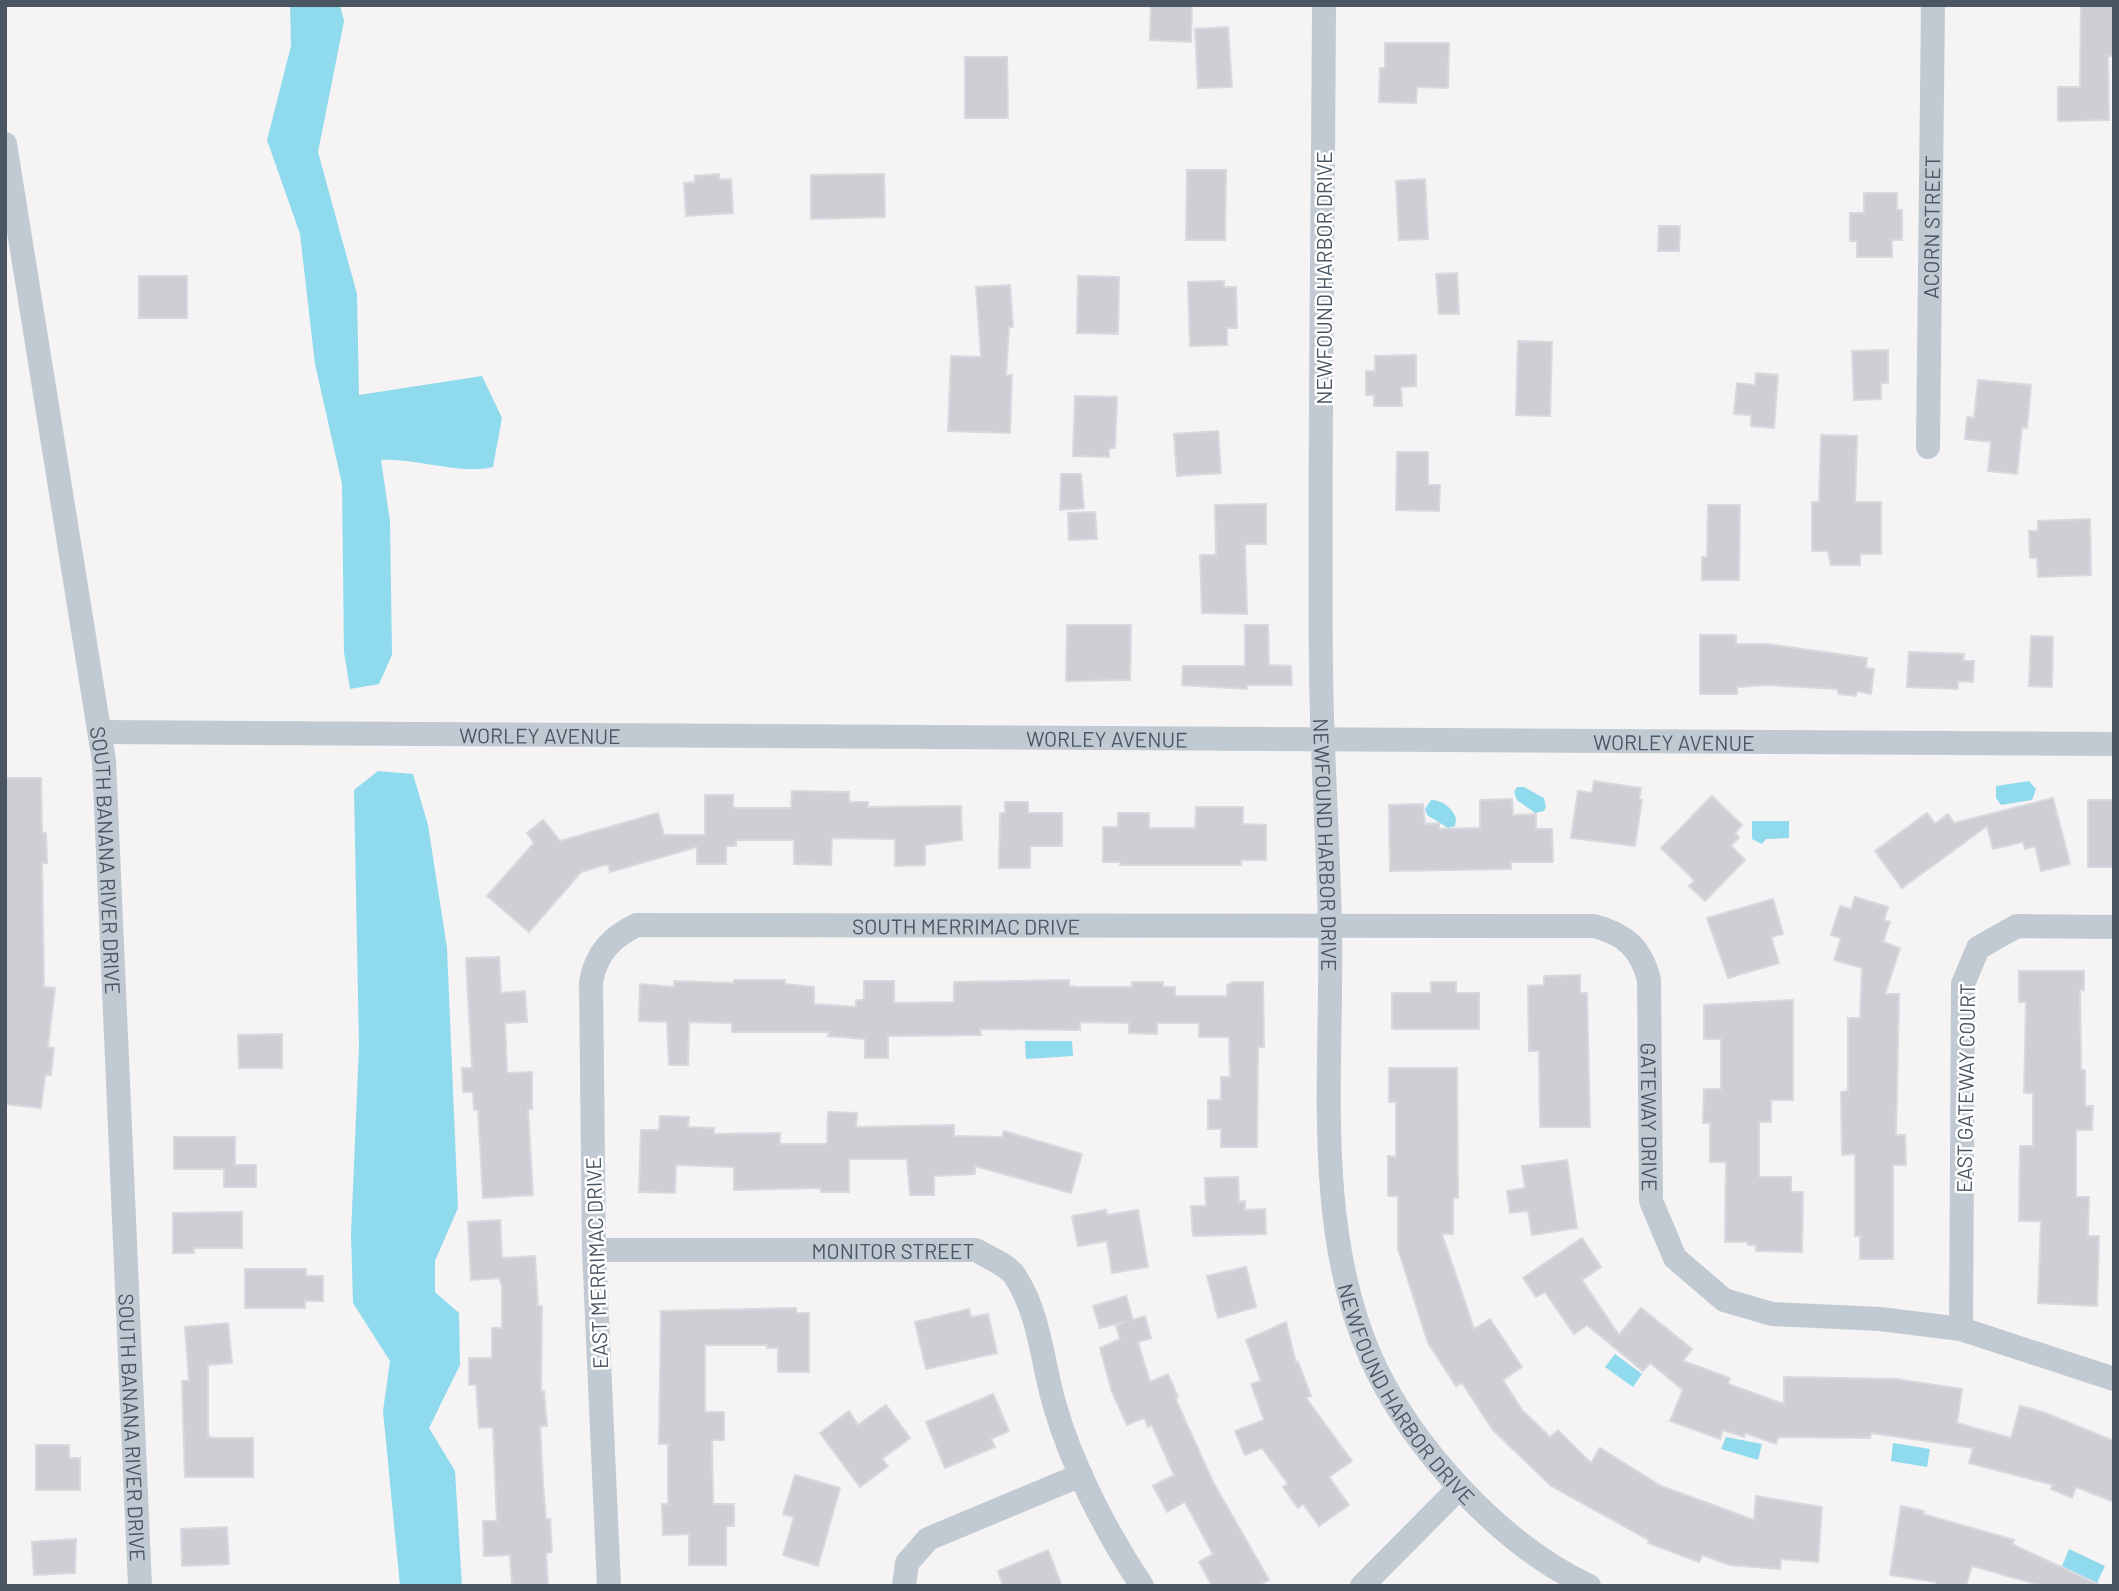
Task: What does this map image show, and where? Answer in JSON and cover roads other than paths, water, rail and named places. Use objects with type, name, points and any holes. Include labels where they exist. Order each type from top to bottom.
[{"type":"street","name":"NEWFOUND HARBOR DRIVE","points":[[1324,5],[1323,739],[1330,926],[1333,1198],[1347,1281],[1371,1357],[1406,1421],[1459,1488],[1534,1554],[1589,1586]]},
{"type":"street","name":"ACORN STREET","points":[[1928,447],[1933,5]]},
{"type":"street","name":"SOUTH BANANA RIVER DRIVE","points":[[5,144],[101,733],[106,790],[140,1586]]},
{"type":"street","name":"WORLEY AVENUE","points":[[101,733],[2114,744]]},
{"type":"street","name":"SOUTH MERRIMAC DRIVE","points":[[608,944],[621,932],[637,925],[1330,926]]},
{"type":"street","name":"GATEWAY DRIVE","points":[[1330,926],[1594,926],[1616,932],[1632,943],[1644,961],[1649,980],[1651,1200],[1675,1258],[1724,1300],[1772,1314],[1880,1319],[1961,1329],[2114,1379]]},
{"type":"street","name":"EAST GATEWAY COURT","points":[[1961,1329],[1963,984],[1978,948],[2017,926],[2114,927]]},
{"type":"street","name":"EAST MERRIMAC DRIVE","points":[[608,944],[595,961],[591,982],[594,1251],[609,1586]]},
{"type":"street","name":"MONITOR STREET","points":[[594,1251],[976,1250],[1014,1273],[1033,1311],[1055,1405],[1081,1475],[1126,1562],[1142,1586]]},
{"type":"street","points":[[904,1586],[908,1563],[928,1539],[1081,1475]]},
{"type":"street","points":[[1362,1586],[1459,1488]]},
{"type":"water","points":[[290,5],[340,5],[344,21],[318,152],[357,294],[359,395],[482,376],[502,418],[493,467],[466,469],[381,460],[390,521],[392,655],[379,684],[350,689],[344,652],[342,484],[315,364],[300,234],[267,140],[291,46]]},
{"type":"water","points":[[378,771],[413,774],[428,825],[447,948],[458,1208],[435,1261],[435,1292],[459,1313],[460,1365],[429,1428],[455,1471],[462,1586],[400,1586],[383,1411],[390,1361],[353,1303],[351,1234],[359,1047],[354,790]]},
{"type":"water","points":[[2029,781],[2036,789],[2032,800],[2001,805],[1996,798],[1996,786]]},
{"type":"water","points":[[1517,787],[1524,787],[1544,798],[1544,811],[1535,813],[1517,800],[1514,792]]},
{"type":"water","points":[[1431,800],[1443,803],[1452,811],[1456,818],[1455,826],[1448,828],[1427,815],[1425,809]]},
{"type":"water","points":[[1752,821],[1789,821],[1789,838],[1766,839],[1762,844],[1752,839]]},
{"type":"water","points":[[1025,1041],[1072,1041],[1073,1056],[1026,1059]]},
{"type":"water","points":[[1615,1354],[1642,1374],[1633,1387],[1605,1367]]},
{"type":"water","points":[[1726,1437],[1762,1444],[1758,1460],[1721,1449]]},
{"type":"water","points":[[1893,1443],[1930,1449],[1927,1467],[1891,1461]]},
{"type":"water","points":[[2069,1549],[2105,1566],[2097,1583],[2062,1566]]}]
